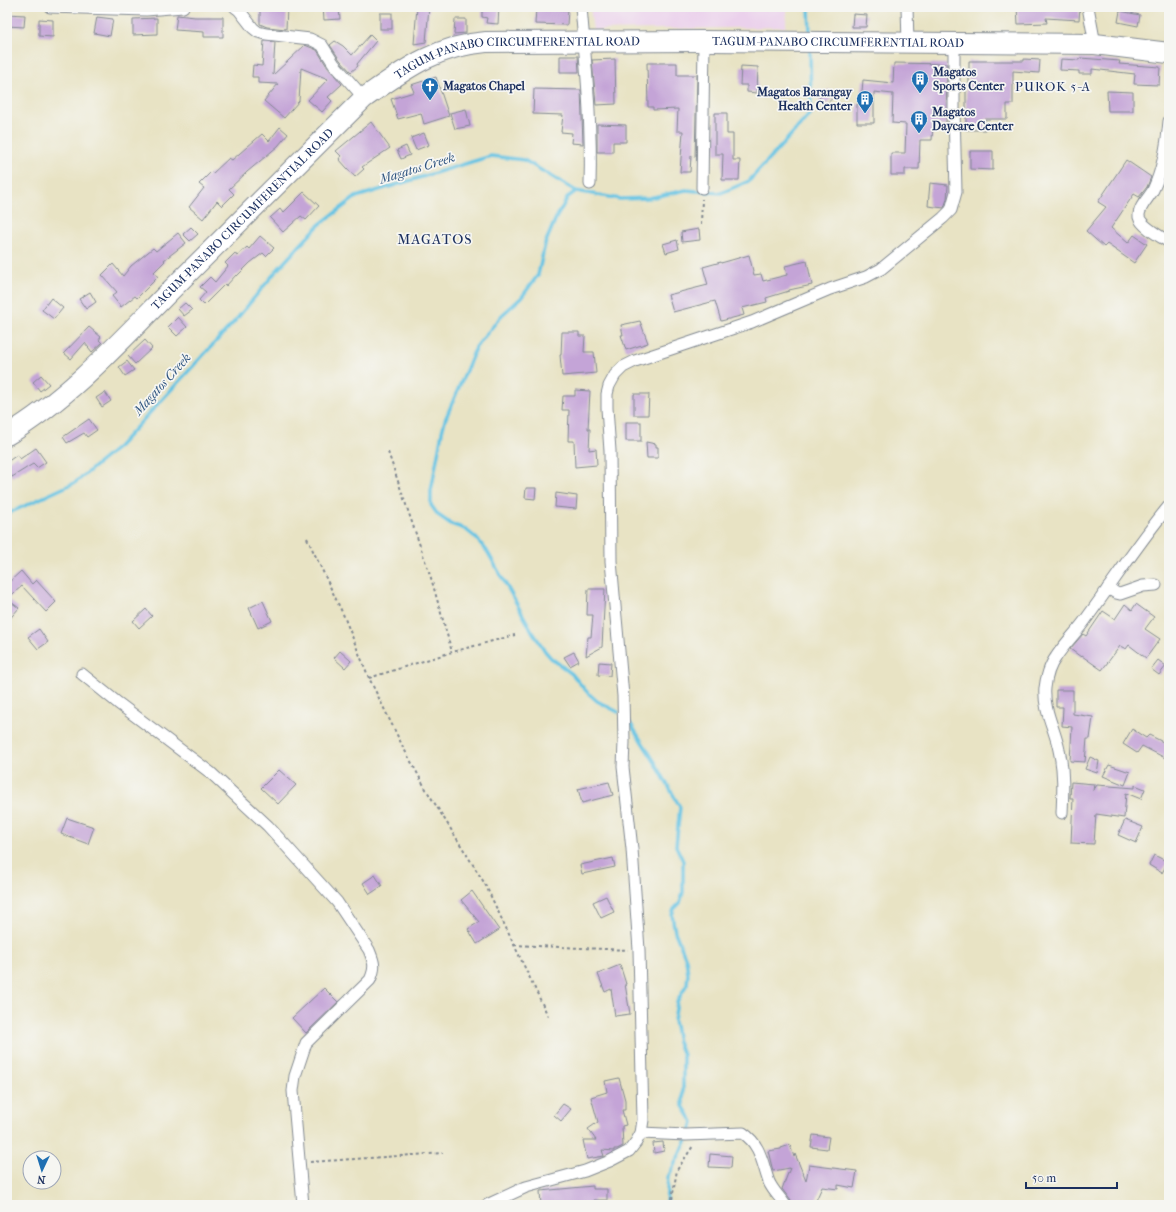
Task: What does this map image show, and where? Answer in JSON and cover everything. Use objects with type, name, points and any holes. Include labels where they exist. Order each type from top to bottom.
[{"type":"highway","name":"TAGUM-PANABO CIRCUMFERENTIAL ROAD","points":[[7,435],[42,412],[58,399],[121,340],[364,98],[402,71],[424,58],[456,46],[468,43],[486,42],[704,41],[1095,44],[1169,54]]},
{"type":"street","points":[[50,7],[146,10],[183,7]]},
{"type":"street","points":[[235,7],[258,32],[305,38],[322,45],[334,64],[364,98]]},
{"type":"street","points":[[580,7],[589,110],[591,155],[590,184]]},
{"type":"street","points":[[907,7],[908,43]]},
{"type":"street","points":[[1088,7],[1095,44]]},
{"type":"street","points":[[702,188],[704,41]]},
{"type":"street","points":[[487,1205],[526,1188],[586,1171],[610,1161],[628,1151],[636,1142],[641,1133],[643,1120],[644,1093],[639,950],[632,849],[623,767],[623,696],[611,561],[610,451],[607,408],[607,394],[609,386],[615,375],[623,367],[635,361],[752,322],[830,289],[866,277],[881,269],[943,218],[951,210],[956,192],[954,43]]},
{"type":"street","points":[[1169,121],[1168,140],[1158,179],[1142,206],[1139,216],[1142,223],[1169,242]]},
{"type":"street","points":[[1062,813],[1062,765],[1059,748],[1046,708],[1046,681],[1055,658],[1084,622],[1142,539],[1169,506]]},
{"type":"street","points":[[1108,588],[1120,594],[1143,586],[1156,585]]},
{"type":"street","points":[[82,674],[211,773],[268,826],[337,902],[369,950],[374,964],[374,972],[370,980],[306,1043],[295,1076],[293,1091],[303,1205]]},
{"type":"street","points":[[641,1133],[702,1135],[743,1133],[748,1136],[760,1152],[769,1183],[786,1205]]},
{"type":"lane","points":[[616,7],[650,7]]},
{"type":"path","points":[[701,224],[702,204]]},
{"type":"path","points":[[388,452],[431,578],[452,652]]},
{"type":"path","points":[[307,538],[343,614],[369,678],[403,747],[427,791],[485,884],[548,1016]]},
{"type":"path","points":[[369,678],[452,652],[515,635]]},
{"type":"path","points":[[514,945],[639,950]]},
{"type":"path","points":[[671,1205],[677,1170],[702,1135]]},
{"type":"path","points":[[299,1163],[443,1153]]},
{"type":"shaded area","points":[[590,7],[786,7],[786,27],[593,30]]},
{"type":"building","points":[[260,7],[287,7],[286,29],[267,27],[260,24]]},
{"type":"building","points":[[323,7],[339,7],[340,19],[324,20]]},
{"type":"building","points":[[417,7],[429,7],[426,42],[414,44]]},
{"type":"building","points":[[482,7],[499,7],[498,24],[486,23],[487,18],[482,17]]},
{"type":"building","points":[[1017,7],[1080,7],[1079,20],[1046,18],[1047,23],[1018,24]]},
{"type":"building","points":[[536,8],[568,10],[567,25],[535,24]]},
{"type":"building","points":[[1120,11],[1140,15],[1138,26],[1118,22]]},
{"type":"building","points":[[380,13],[392,13],[392,29],[380,29]]},
{"type":"building","points":[[7,14],[25,15],[24,27],[7,26]]},
{"type":"building","points":[[853,14],[867,15],[866,27],[852,27]]},
{"type":"building","points":[[177,15],[195,17],[223,17],[223,37],[204,37],[204,32],[175,30]]},
{"type":"building","points":[[97,17],[113,19],[110,36],[94,33]]},
{"type":"building","points":[[157,18],[157,34],[133,35],[133,19]]},
{"type":"building","points":[[39,19],[53,20],[53,37],[39,36]]},
{"type":"building","points":[[455,19],[466,19],[466,33],[454,34]]},
{"type":"building","points":[[370,35],[376,41],[357,64],[358,66],[351,72],[340,60],[330,45],[335,41],[343,46],[352,55]]},
{"type":"building","points":[[264,41],[275,42],[273,75],[305,45],[317,50],[328,68],[342,84],[328,97],[332,101],[322,112],[308,100],[328,79],[301,68],[299,101],[284,118],[264,101],[278,84],[258,83],[258,77],[252,77],[253,65],[262,66]]},
{"type":"building","points":[[560,56],[578,56],[579,72],[560,72]]},
{"type":"building","points":[[1080,58],[1120,61],[1119,64],[1160,67],[1159,85],[1134,84],[1135,74],[1092,69],[1092,74],[1079,74],[1079,71],[1060,70],[1061,59],[1079,60]]},
{"type":"building","points":[[615,59],[616,104],[596,105],[592,60]]},
{"type":"building","points":[[1024,59],[1040,60],[1039,73],[1013,71],[1013,104],[1007,104],[1007,119],[985,119],[985,130],[966,130],[966,86],[969,86],[969,61],[1024,61]]},
{"type":"building","points":[[647,63],[677,63],[677,75],[697,75],[695,157],[691,156],[690,172],[680,172],[683,131],[677,131],[678,109],[653,110],[653,107],[648,107]]},
{"type":"building","name":"Magatos Sports Center","points":[[894,63],[947,64],[946,125],[933,124],[932,140],[920,140],[919,169],[905,169],[905,175],[891,175],[891,153],[905,153],[906,124],[892,123],[893,94],[874,92],[874,123],[857,123],[857,104],[861,104],[863,80],[893,83]]},
{"type":"building","points":[[741,66],[758,67],[757,93],[747,92],[747,85],[740,85]]},
{"type":"building","name":"Magatos Chapel","points":[[436,77],[449,116],[424,124],[421,113],[398,119],[391,99],[414,92],[411,85]]},
{"type":"building","points":[[534,89],[581,90],[583,144],[571,143],[572,133],[561,132],[563,115],[533,114]]},
{"type":"building","points":[[829,89],[835,96],[824,106],[818,99]]},
{"type":"building","points":[[1107,91],[1133,92],[1133,111],[1108,111]]},
{"type":"building","points":[[466,109],[470,126],[455,129],[450,113]]},
{"type":"building","points":[[715,113],[727,113],[727,134],[733,134],[733,160],[740,160],[739,180],[722,180],[723,154],[715,154]]},
{"type":"building","points":[[371,122],[390,148],[362,167],[364,169],[355,177],[339,159],[341,156],[336,151]]},
{"type":"building","points":[[597,124],[626,125],[626,142],[613,142],[613,152],[597,152]]},
{"type":"building","points":[[280,127],[288,134],[278,146],[229,189],[234,194],[222,206],[217,201],[203,219],[189,207],[204,188],[199,184],[211,172],[213,173],[229,158],[232,160],[262,134],[269,141]]},
{"type":"building","points":[[424,133],[429,145],[416,150],[411,138]]},
{"type":"building","points":[[406,146],[410,155],[401,159],[397,150]]},
{"type":"building","points":[[970,151],[993,151],[993,170],[970,169]]},
{"type":"building","points":[[1126,160],[1151,177],[1147,187],[1139,197],[1134,194],[1111,228],[1128,243],[1134,235],[1147,244],[1134,263],[1107,244],[1104,247],[1086,231],[1106,207],[1098,202]]},
{"type":"building","points":[[930,183],[948,185],[947,199],[944,208],[928,206]]},
{"type":"building","points":[[304,192],[319,206],[306,220],[301,216],[283,232],[270,218],[280,209],[283,213]]},
{"type":"building","points":[[191,227],[198,234],[190,241],[183,234]]},
{"type":"building","points":[[699,229],[700,240],[682,242],[681,232]]},
{"type":"building","points":[[178,233],[186,243],[164,260],[165,261],[154,272],[158,277],[137,298],[135,296],[121,307],[112,296],[117,292],[102,275],[113,264],[123,276],[131,266],[153,248],[156,251]]},
{"type":"building","points":[[260,236],[274,248],[266,256],[263,253],[250,263],[226,286],[225,284],[204,305],[199,300],[206,292],[200,287],[210,277],[215,282],[228,266],[225,263],[235,253],[237,256],[247,247],[249,249]]},
{"type":"building","points":[[677,240],[679,249],[666,253],[663,244]]},
{"type":"building","points":[[749,255],[754,275],[761,274],[763,281],[787,275],[785,266],[807,261],[812,285],[789,290],[766,298],[767,302],[742,308],[744,315],[721,321],[715,301],[673,312],[668,295],[708,285],[703,267]]},
{"type":"building","points":[[90,292],[96,302],[86,309],[79,299]]},
{"type":"building","points":[[51,298],[63,308],[54,319],[42,310]]},
{"type":"building","points":[[185,303],[192,310],[184,316],[178,309]]},
{"type":"building","points":[[178,317],[187,327],[177,336],[168,327]]},
{"type":"building","points":[[640,321],[648,343],[626,350],[621,335],[623,335],[621,325]]},
{"type":"building","points":[[89,327],[101,337],[99,340],[102,343],[92,352],[85,343],[71,359],[64,353]]},
{"type":"building","points":[[562,332],[579,332],[579,336],[585,336],[584,352],[594,352],[596,373],[562,376],[560,355]]},
{"type":"building","points":[[145,340],[152,348],[135,364],[128,356]]},
{"type":"building","points":[[127,361],[134,370],[125,376],[119,367]]},
{"type":"building","points":[[41,375],[49,384],[40,391],[33,382]]},
{"type":"building","points":[[575,390],[590,391],[588,429],[590,429],[589,450],[596,449],[597,465],[575,467],[574,441],[568,441],[569,410],[562,410],[563,396],[575,396]]},
{"type":"building","points":[[105,392],[111,401],[102,407],[96,398]]},
{"type":"building","points":[[634,394],[649,394],[648,415],[634,415]]},
{"type":"building","points":[[89,419],[97,430],[87,437],[84,433],[67,443],[63,437]]},
{"type":"building","points":[[626,422],[641,422],[641,441],[626,441]]},
{"type":"building","points":[[646,442],[656,444],[656,447],[658,447],[658,458],[647,458]]},
{"type":"building","points":[[36,448],[46,462],[37,468],[33,464],[12,477],[7,468],[7,462],[17,455],[20,459]]},
{"type":"building","points":[[526,488],[536,488],[535,499],[525,498]]},
{"type":"building","points":[[556,493],[577,496],[576,509],[555,507]]},
{"type":"building","points":[[21,571],[32,584],[36,580],[56,602],[46,612],[22,586],[7,599],[7,584]]},
{"type":"building","points":[[588,589],[605,589],[602,647],[586,656],[588,637],[591,637],[593,615],[587,615]]},
{"type":"building","points":[[7,599],[19,608],[7,622]]},
{"type":"building","points":[[263,601],[272,621],[258,628],[249,608]]},
{"type":"building","points":[[1125,604],[1132,610],[1136,604],[1154,617],[1145,629],[1160,639],[1146,658],[1129,645],[1126,649],[1120,646],[1102,670],[1070,649],[1083,634],[1086,636],[1103,611],[1115,619]]},
{"type":"building","points":[[146,609],[152,616],[139,628],[133,621]]},
{"type":"building","points":[[39,629],[48,642],[38,649],[28,637]]},
{"type":"building","points":[[340,651],[351,661],[345,668],[334,658]]},
{"type":"building","points":[[574,652],[579,661],[570,666],[564,657]]},
{"type":"building","points":[[1158,660],[1166,666],[1159,675],[1151,669]]},
{"type":"building","points":[[599,662],[611,663],[610,676],[598,675]]},
{"type":"building","points":[[1056,690],[1073,690],[1073,714],[1093,717],[1090,739],[1087,739],[1085,762],[1070,761],[1072,727],[1062,726],[1063,707],[1056,707]]},
{"type":"building","points":[[1132,729],[1146,738],[1149,735],[1169,745],[1169,760],[1142,746],[1137,753],[1123,744]]},
{"type":"building","points":[[1090,757],[1099,761],[1097,773],[1085,769]]},
{"type":"building","points":[[1109,765],[1130,772],[1125,785],[1103,776]]},
{"type":"building","points":[[279,770],[296,785],[278,804],[261,788]]},
{"type":"building","points":[[609,782],[613,795],[582,803],[578,789]]},
{"type":"building","points":[[1071,782],[1094,784],[1093,791],[1097,785],[1135,788],[1135,785],[1145,789],[1141,799],[1126,793],[1124,818],[1096,814],[1094,844],[1071,843],[1073,798],[1070,798]]},
{"type":"building","points":[[67,818],[94,827],[88,844],[61,834]]},
{"type":"building","points":[[1125,820],[1143,827],[1136,843],[1118,835]]},
{"type":"building","points":[[1154,855],[1168,862],[1162,873],[1149,865]]},
{"type":"building","points":[[613,858],[615,867],[582,874],[580,865]]},
{"type":"building","points":[[375,875],[382,886],[370,894],[363,883]]},
{"type":"building","points":[[472,891],[499,930],[477,944],[468,929],[479,922],[461,900]]},
{"type":"building","points":[[606,896],[614,912],[601,918],[593,902]]},
{"type":"building","points":[[620,965],[626,984],[630,1014],[615,1016],[611,989],[605,992],[598,974]]},
{"type":"building","points":[[324,988],[338,1002],[306,1033],[292,1018]]},
{"type":"building","points":[[619,1078],[625,1100],[625,1110],[622,1110],[626,1125],[622,1126],[623,1146],[614,1149],[614,1151],[602,1150],[604,1156],[587,1159],[583,1140],[596,1140],[588,1129],[598,1122],[591,1097],[607,1092],[605,1081]]},
{"type":"building","points":[[563,1104],[571,1109],[561,1121],[554,1115]]},
{"type":"building","points":[[813,1135],[829,1137],[827,1149],[811,1147]]},
{"type":"building","points":[[663,1142],[664,1151],[654,1153],[653,1143]]},
{"type":"building","points":[[790,1145],[794,1157],[795,1154],[806,1181],[809,1165],[857,1171],[854,1188],[838,1185],[838,1189],[822,1187],[814,1205],[792,1205],[791,1201],[782,1189],[790,1168],[773,1171],[768,1151],[781,1149]]},
{"type":"building","points":[[710,1154],[732,1156],[731,1168],[709,1167]]},
{"type":"building","points":[[593,1186],[593,1189],[607,1189],[607,1200],[594,1200],[594,1205],[541,1205],[540,1191]]},
{"type":"waterway","name":"Magatos Creek","points":[[809,7],[810,36]]},
{"type":"waterway","name":"Magatos Creek","points":[[7,514],[76,482],[118,447],[235,321],[278,269],[319,225],[356,197],[491,156],[524,160],[576,191],[620,199],[649,198],[686,190],[721,193],[749,181],[811,113],[810,49]]},
{"type":"waterway","points":[[576,191],[568,197],[556,218],[545,244],[538,275],[521,298],[502,315],[476,347],[445,420],[431,491],[431,505],[438,515],[451,524],[465,529],[475,537],[487,551],[532,631],[551,658],[572,674],[587,692],[597,701],[618,712]]},
{"type":"waterway","points":[[630,723],[656,764],[680,807],[676,846],[683,861],[683,892],[680,903],[674,909],[672,915],[675,932],[686,959],[688,974],[687,984],[677,1002],[674,1020],[678,1042],[683,1055],[683,1106],[693,1122],[689,1136],[668,1177],[666,1205]]},
{"type":"place","name":"Magatos Sports Center","points":[[920,94]]},
{"type":"place","name":"Magatos Chapel","points":[[430,101]]},
{"type":"place","name":"Magatos Barangay Health Center","points":[[865,114]]},
{"type":"place","name":"Magatos Daycare Center","points":[[919,134]]},
{"type":"district","name":"PUROK 5-A","points":[[1053,86]]},
{"type":"district","name":"MAGATOS","points":[[435,239]]}]
